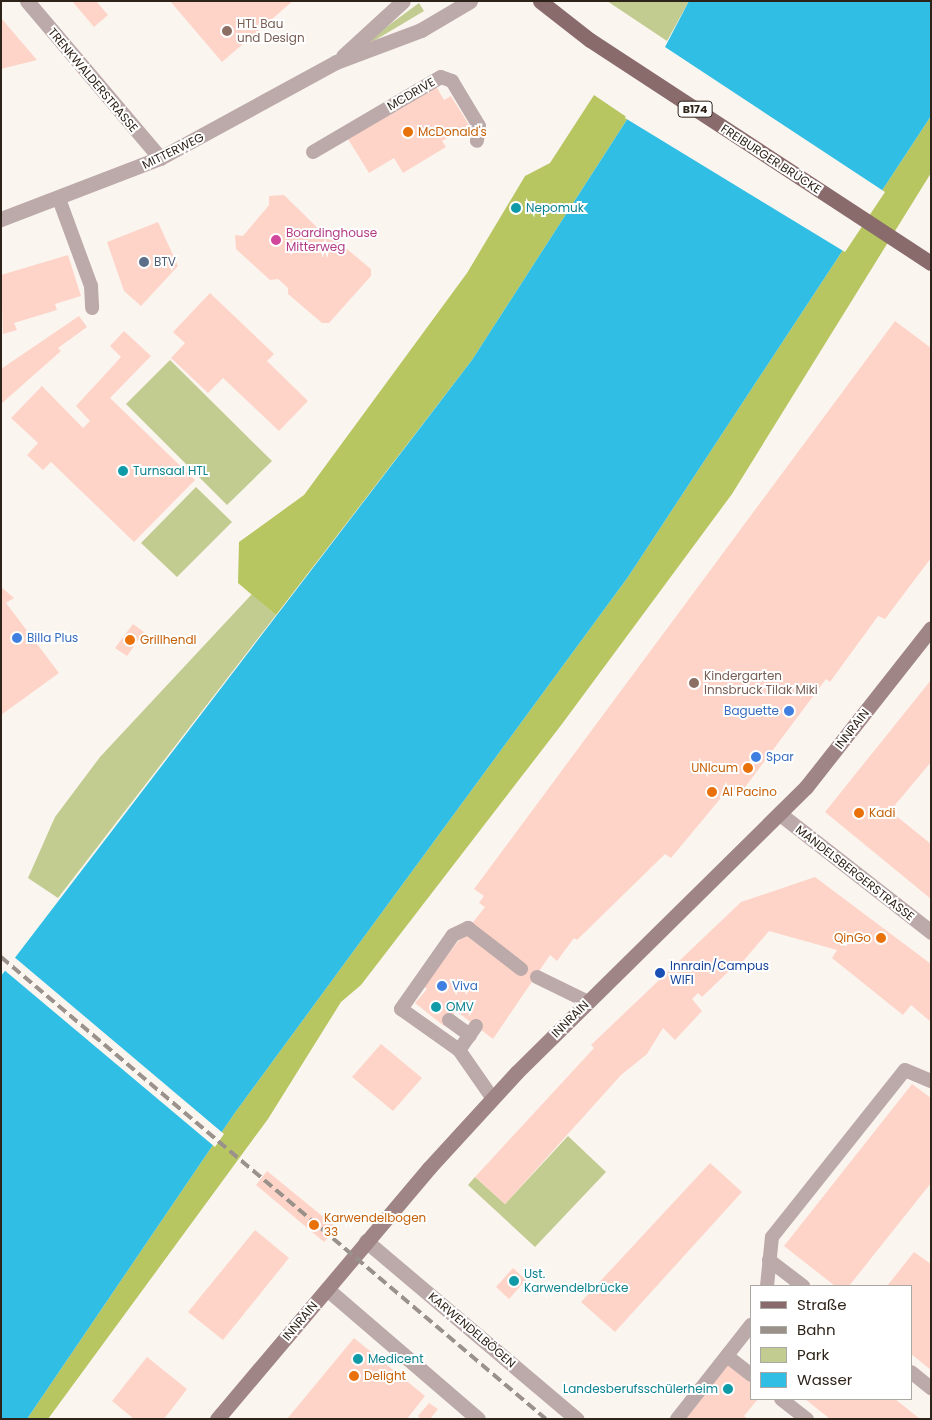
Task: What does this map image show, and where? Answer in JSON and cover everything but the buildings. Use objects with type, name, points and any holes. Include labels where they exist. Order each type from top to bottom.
[{"type":"main road","name":"FREIBURGER BRÜCKE","points":[[540,1],[590,40],[930,263]]},
{"type":"main road","name":"INNRAIN","points":[[217,1419],[366,1241],[493,1098],[780,814],[931,628]]},
{"type":"street","name":"TRENKWALDERSTRASSE","points":[[27,1],[160,158]]},
{"type":"street","name":"MITTERWEG","points":[[336,62],[403,1]]},
{"type":"street","name":"MITTERWEG","points":[[1,218],[59,199],[160,158],[336,62],[421,30],[470,1]]},
{"type":"street","name":"MANDELSBERGERSTRASSE","points":[[780,814],[931,932]]},
{"type":"street","name":"KARWENDELBÖGEN","points":[[366,1241],[577,1419]]},
{"type":"street","points":[[327,1289],[478,1419]]},
{"type":"lane","name":"MCDRIVE","points":[[313,152],[441,77],[452,81],[479,126],[477,141]]},
{"type":"lane","points":[[59,199],[91,286],[92,308]]},
{"type":"lane","points":[[493,1098],[459,1050],[401,1009],[416,995],[453,935],[468,928],[521,969]]},
{"type":"lane","points":[[537,977],[588,1002]]},
{"type":"lane","points":[[450,1020],[473,1031],[459,1050]]},
{"type":"lane","points":[[767,1285],[772,1237],[905,1070],[931,1081]]},
{"type":"lane","points":[[769,1260],[802,1285]]},
{"type":"lane","points":[[677,1419],[750,1326]]},
{"type":"lane","points":[[727,1356],[750,1374]]},
{"type":"lane","points":[[912,1373],[931,1388]]},
{"type":"lane","points":[[782,1400],[807,1419]]},
{"type":"green space","points":[[607,1],[689,1],[667,41]]},
{"type":"green space","points":[[419,3],[424,11],[372,42],[370,39]]},
{"type":"green space","points":[[594,95],[628,118],[472,360],[276,615],[238,583],[239,542],[304,495],[467,273],[525,176],[550,163]]},
{"type":"green space","points":[[931,116],[931,173],[732,494],[562,724],[361,985],[341,1002],[268,1119],[48,1419],[27,1419],[234,1114],[628,577]]},
{"type":"green space","points":[[170,360],[272,461],[227,505],[126,404]]},
{"type":"green space","points":[[196,487],[232,522],[177,577],[141,543]]},
{"type":"green space","points":[[252,594],[276,615],[58,898],[28,878],[55,817],[100,757]]},
{"type":"green space","points":[[568,1136],[606,1172],[535,1247],[468,1185],[475,1177],[505,1204]]},
{"type":"water","points":[[689,1],[931,1],[931,116],[628,577],[234,1114],[27,1419],[1,1419],[1,976],[472,360],[628,118]]},
{"type":"pier","points":[[662,45],[885,192],[845,252],[625,118]]},
{"type":"pier","points":[[13,956],[224,1134],[215,1147],[3,969]]},
{"type":"railway","points":[[1,957],[546,1419]]},
{"type":"place","name":"HTL Bau und Design","points":[[227,31]]},
{"type":"place","name":"McDonald's","points":[[408,132]]},
{"type":"place","name":"Nepomuk","points":[[516,208]]},
{"type":"place","name":"Boardinghouse Mitterweg","points":[[276,240]]},
{"type":"place","name":"BTV","points":[[144,262]]},
{"type":"place","name":"Turnsaal HTL","points":[[123,471]]},
{"type":"place","name":"Billa Plus","points":[[17,638]]},
{"type":"place","name":"Grillhendl","points":[[130,640]]},
{"type":"place","name":"Kindergarten Innsbruck Tilak Miki","points":[[694,683]]},
{"type":"place","name":"Baguette","points":[[789,711]]},
{"type":"place","name":"Spar","points":[[756,757]]},
{"type":"place","name":"UNIcum","points":[[748,768]]},
{"type":"place","name":"Al Pacino","points":[[712,792]]},
{"type":"place","name":"Kadi","points":[[859,813]]},
{"type":"place","name":"QinGo","points":[[881,938]]},
{"type":"place","name":"Innrain/Campus WIFI","points":[[660,973]]},
{"type":"place","name":"Viva","points":[[442,986]]},
{"type":"place","name":"OMV","points":[[436,1007]]},
{"type":"place","name":"Karwendelbogen 33","points":[[314,1225]]},
{"type":"place","name":"Ust. Karwendelbrücke","points":[[514,1281]]},
{"type":"place","name":"Medicent","points":[[358,1359]]},
{"type":"place","name":"Delight","points":[[354,1376]]},
{"type":"place","name":"Landesberufsschülerheim","points":[[728,1389]]}]
